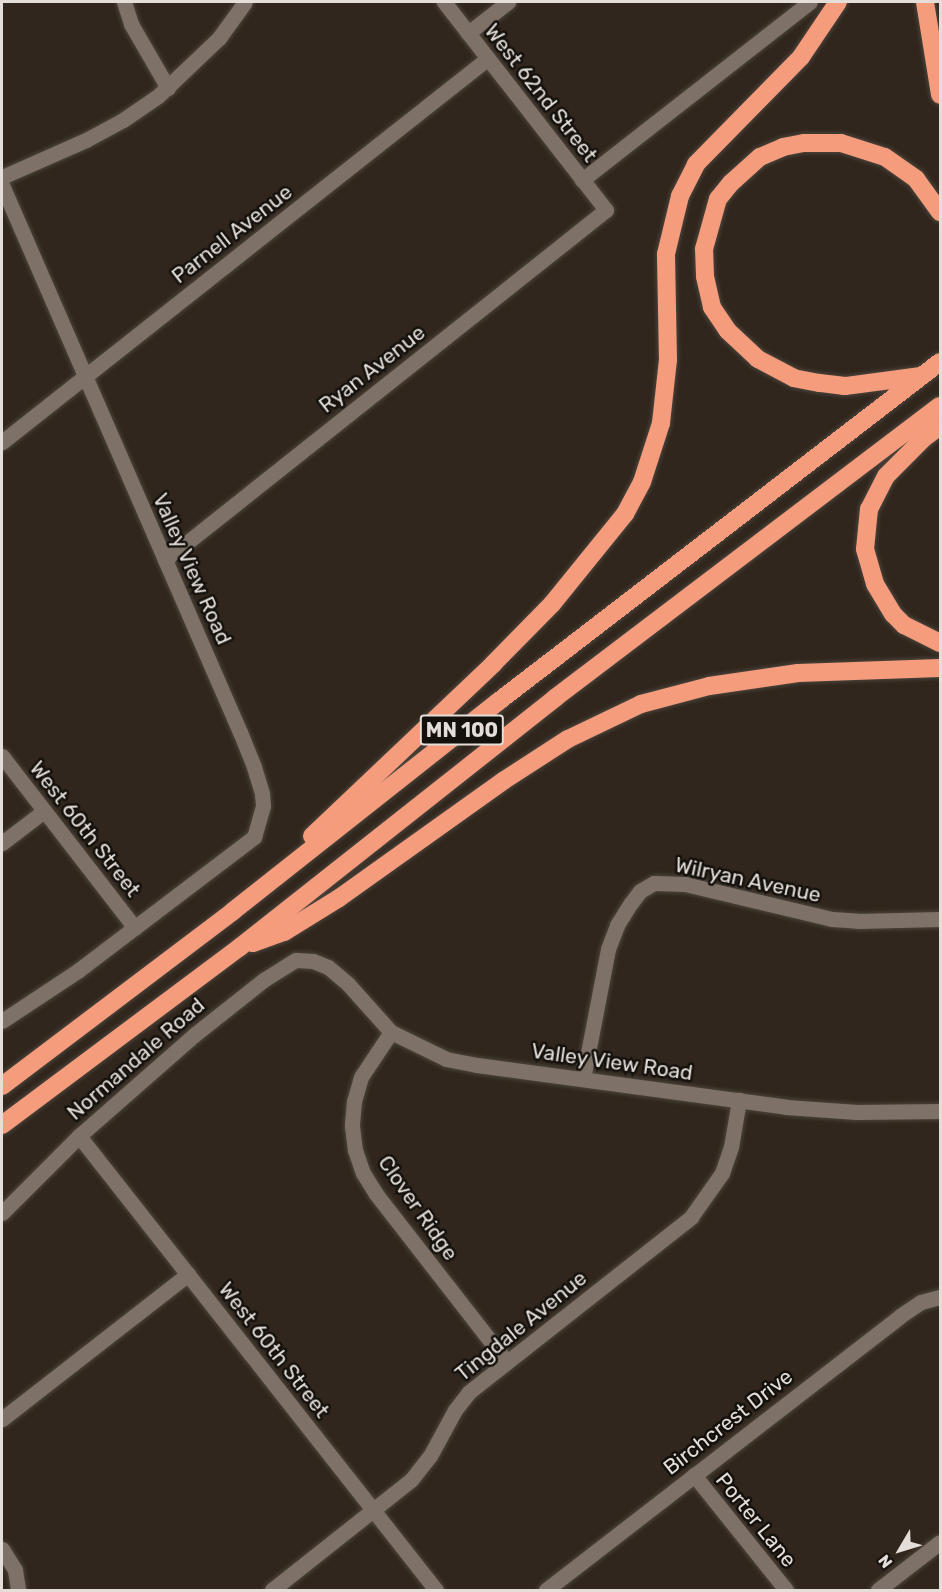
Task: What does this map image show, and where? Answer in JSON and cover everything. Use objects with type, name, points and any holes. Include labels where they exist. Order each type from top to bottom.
[{"type":"highway","points":[[233,911],[493,664],[552,604],[625,514],[654,452],[663,415],[668,368],[666,254],[680,196],[696,164],[801,57],[838,2]]},
{"type":"highway","points":[[925,2],[940,95]]},
{"type":"highway","points":[[923,376],[845,386],[794,378],[758,359],[728,331],[712,307],[705,276],[704,249],[713,210],[724,190],[760,158],[798,144],[817,141],[841,143],[885,157],[916,179],[940,212]]},
{"type":"highway","name":"MN 100","points":[[2,1086],[233,911],[499,701],[940,362]]},
{"type":"highway","name":"MN 100","points":[[2,1125],[240,947],[555,698],[940,406]]},
{"type":"highway","points":[[940,426],[923,439],[882,483],[869,509],[865,549],[875,584],[893,614],[904,625],[940,642]]},
{"type":"highway","points":[[240,947],[284,933],[339,898],[548,752],[584,729],[641,704],[709,686],[798,673],[940,669]]},
{"type":"street","points":[[124,2],[131,24],[168,88]]},
{"type":"street","points":[[2,177],[123,120],[168,88],[219,38],[245,2]]},
{"type":"street","name":"West 62nd Street","points":[[444,2],[606,210]]},
{"type":"street","points":[[468,33],[508,2]]},
{"type":"street","points":[[582,180],[810,2]]},
{"type":"street","name":"Parnell Avenue","points":[[2,442],[488,58]]},
{"type":"street","name":"Valley View Road","points":[[2,185],[240,732],[262,794],[263,806],[254,837],[135,928]]},
{"type":"street","name":"Ryan Avenue","points":[[165,560],[606,210]]},
{"type":"street","name":"West 60th Street","points":[[2,756],[135,928]]},
{"type":"street","points":[[2,843],[44,811]]},
{"type":"street","name":"Wilryan Avenue","points":[[583,1079],[608,949],[617,925],[631,903],[640,891],[654,883],[685,884],[831,919],[858,921],[940,919]]},
{"type":"street","points":[[2,1021],[79,970],[135,928]]},
{"type":"street","name":"Normandale Road","points":[[2,1213],[79,1136],[194,1035],[265,979],[296,960],[313,961]]},
{"type":"street","name":"Valley View Road","points":[[313,961],[328,967],[348,984],[391,1032],[446,1059],[739,1100],[857,1112],[940,1111]]},
{"type":"street","name":"Clover Ridge","points":[[391,1032],[361,1077],[354,1101],[352,1126],[355,1150],[363,1173],[507,1362]]},
{"type":"street","name":"Tingdale Avenue","points":[[272,1590],[411,1480],[430,1456],[455,1410],[469,1392],[691,1217],[722,1173],[731,1147],[739,1100]]},
{"type":"street","name":"West 60th Street","points":[[79,1136],[436,1590]]},
{"type":"street","points":[[2,1419],[188,1274]]},
{"type":"street","name":"Birchcrest Drive","points":[[546,1590],[900,1316],[921,1302],[940,1296]]},
{"type":"street","name":"Porter Lane","points":[[694,1475],[786,1590]]},
{"type":"street","points":[[878,1590],[940,1542]]},
{"type":"street","points":[[2,1549],[15,1570],[18,1590]]}]
